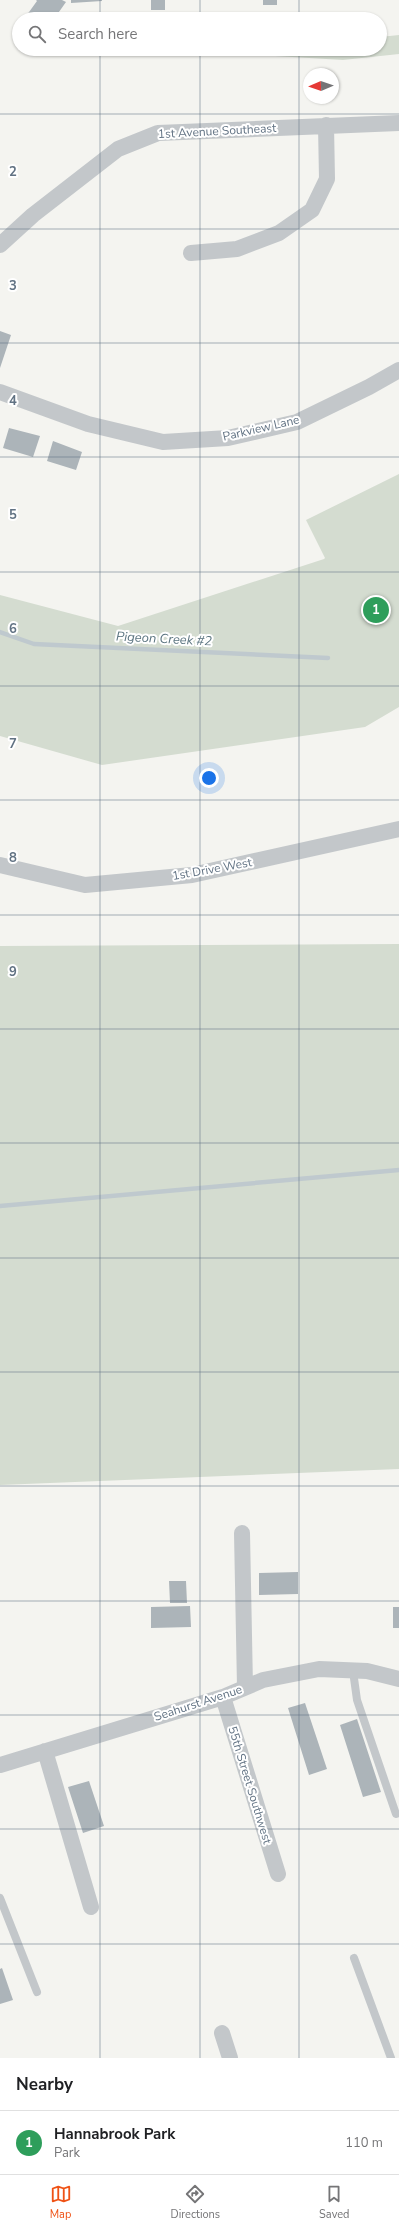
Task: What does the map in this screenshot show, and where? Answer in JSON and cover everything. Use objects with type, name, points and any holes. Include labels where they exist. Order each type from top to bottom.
[{"type":"street","name":"1st Avenue Southeast","points":[[0,245],[33,215],[118,149],[158,133],[399,123]]},
{"type":"street","points":[[191,253],[237,249],[279,233],[312,210],[327,179],[326,126]]},
{"type":"street","name":"Parkview Lane","points":[[0,392],[88,424],[163,442],[228,438],[297,422],[369,387],[399,370]]},
{"type":"street","name":"1st Drive West","points":[[0,865],[85,885],[192,875],[399,830]]},
{"type":"street","points":[[242,1533],[245,1687]]},
{"type":"street","name":"Seahurst Avenue","points":[[0,1765],[223,1697],[263,1680],[319,1669],[367,1671],[399,1679]]},
{"type":"street","name":"55th Street Southwest","points":[[223,1697],[278,1874]]},
{"type":"street","points":[[45,1751],[91,1907]]},
{"type":"street","points":[[222,2033],[230,2058]]},
{"type":"lane","points":[[353,1671],[357,1700],[396,1814]]},
{"type":"lane","points":[[0,1898],[37,1992]]},
{"type":"lane","points":[[354,1958],[391,2058]]},
{"type":"shaded area","points":[[399,35],[399,54],[387,55],[387,36]]},
{"type":"shaded area","points":[[276,56],[380,56],[343,60]]},
{"type":"shaded area","points":[[399,474],[399,707],[365,727],[102,765],[0,736],[0,595],[118,626],[324,559],[325,558],[306,520]]},
{"type":"shaded area","points":[[399,944],[399,1469],[0,1485],[0,946]]},
{"type":"building","points":[[36,0],[62,0],[66,2],[59,12],[29,12],[37,1]]},
{"type":"building","points":[[71,0],[102,0],[102,1],[71,3]]},
{"type":"building","points":[[151,0],[165,0],[165,10],[151,10]]},
{"type":"building","points":[[263,0],[277,0],[277,5],[263,5]]},
{"type":"building","points":[[0,331],[11,335],[0,368]]},
{"type":"building","points":[[9,428],[40,436],[33,457],[3,448]]},
{"type":"building","points":[[53,441],[82,452],[76,470],[47,461]]},
{"type":"building","points":[[298,1572],[298,1594],[259,1595],[259,1573]]},
{"type":"building","points":[[169,1581],[186,1581],[187,1603],[170,1603]]},
{"type":"building","points":[[190,1606],[191,1627],[151,1628],[151,1607]]},
{"type":"building","points":[[393,1607],[399,1607],[399,1628],[393,1628]]},
{"type":"building","points":[[305,1703],[327,1769],[309,1775],[288,1708]]},
{"type":"building","points":[[357,1719],[381,1792],[363,1797],[340,1725]]},
{"type":"building","points":[[89,1781],[104,1826],[83,1833],[68,1787]]},
{"type":"building","points":[[2,1968],[13,2000],[0,2004],[0,1969]]},
{"type":"waterway","name":"Pigeon Creek #2","points":[[0,632],[34,644],[328,658]]},
{"type":"waterway","points":[[0,1206],[399,1170]]},
{"type":"place","name":"Hannabrook Park","points":[[376,610]]}]
